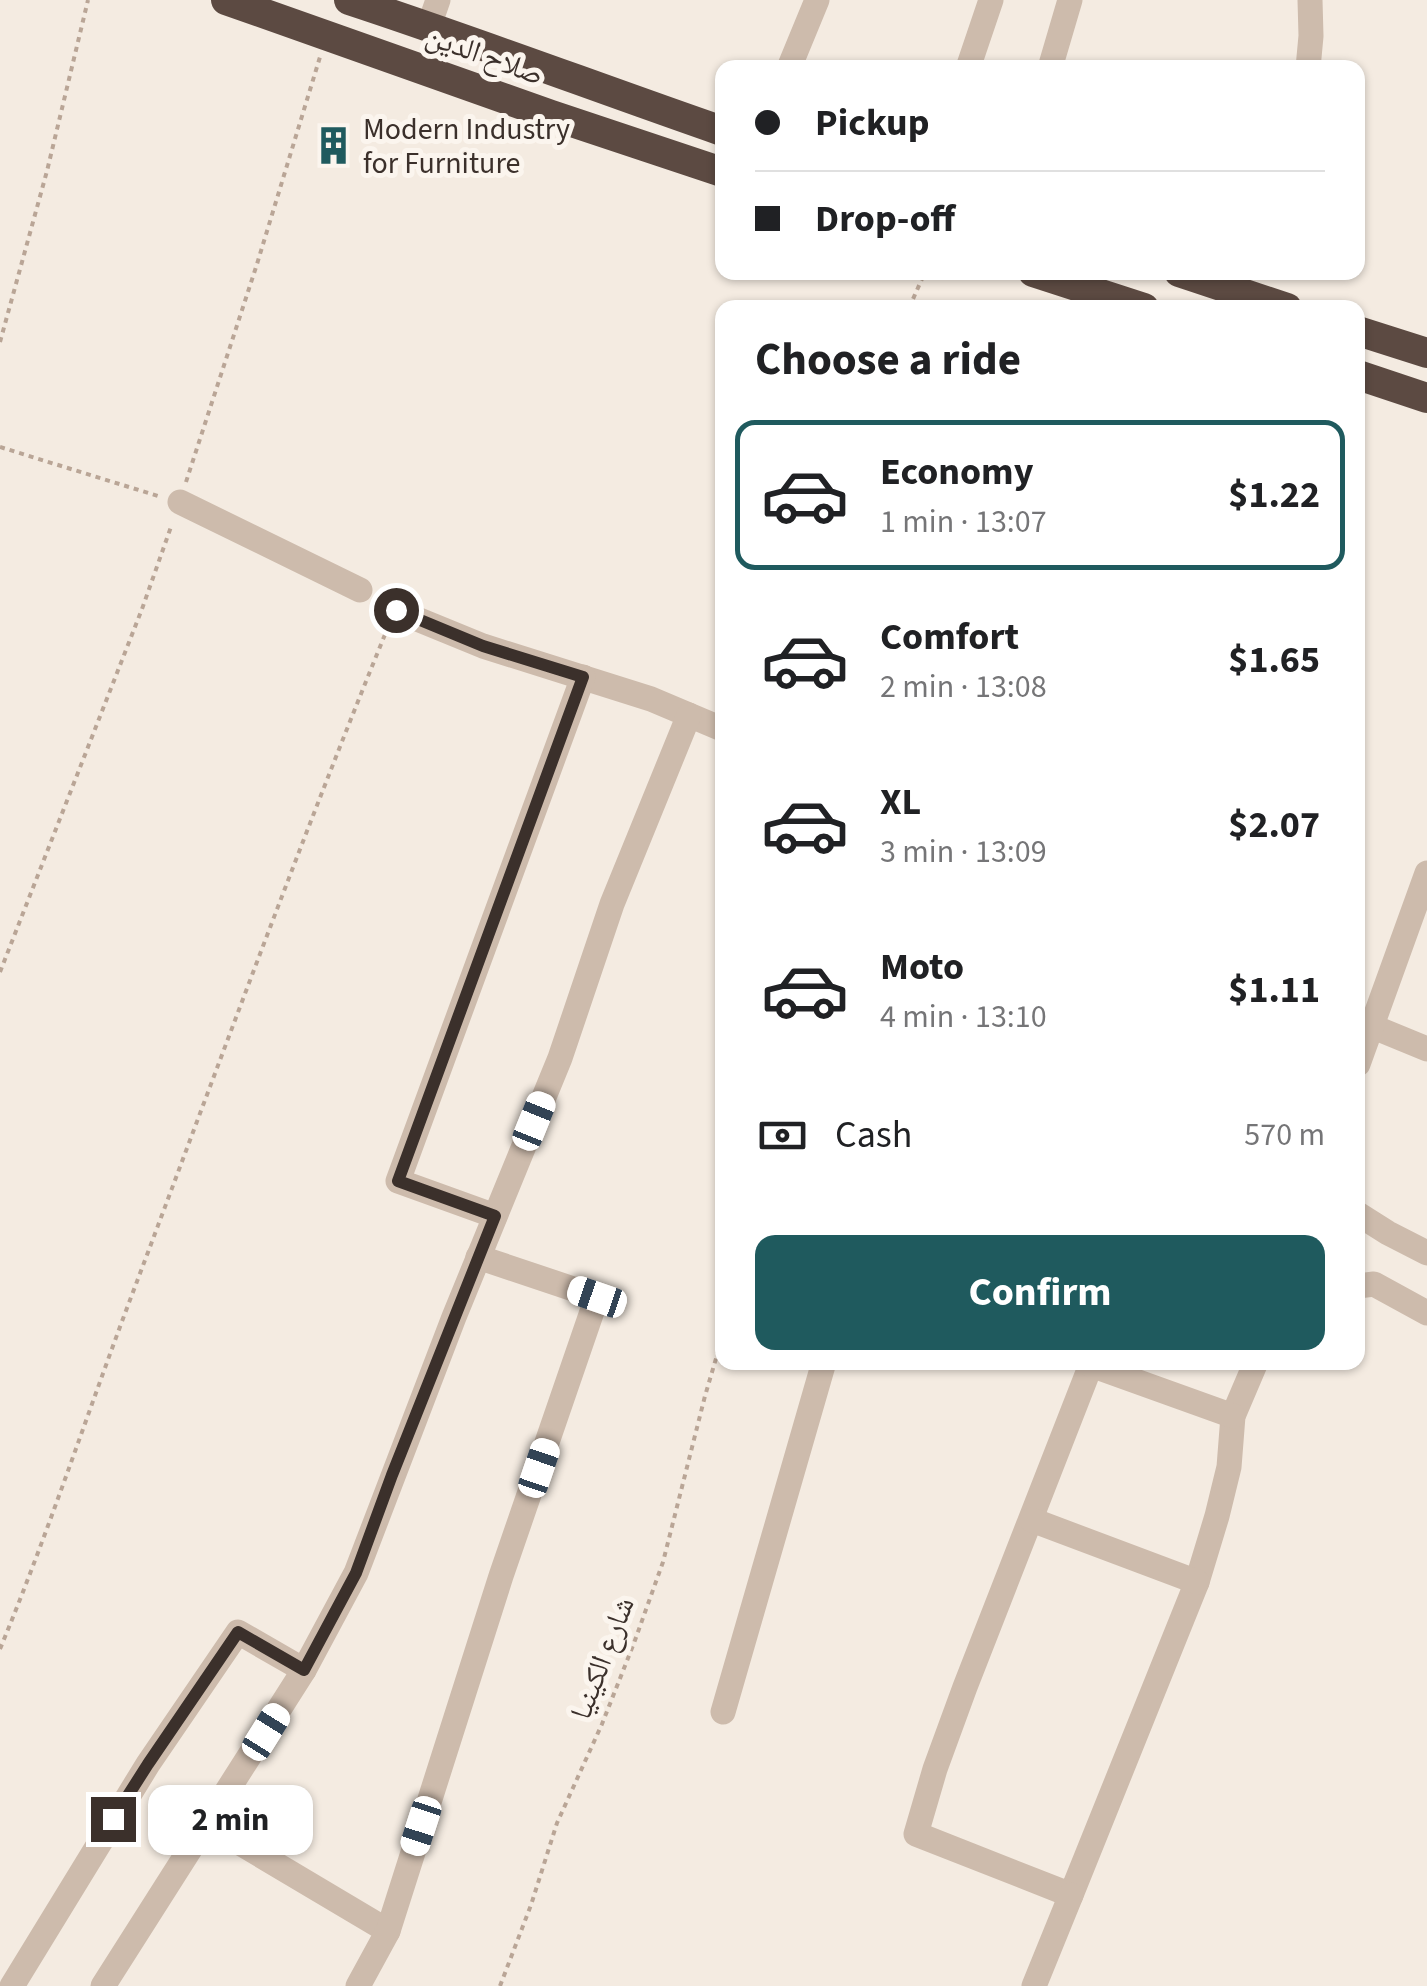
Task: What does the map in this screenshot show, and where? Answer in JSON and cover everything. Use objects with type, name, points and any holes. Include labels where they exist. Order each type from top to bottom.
[{"type":"highway","name":"صلاح الدين","points":[[226,0],[715,170]]},
{"type":"highway","name":"صلاح الدين","points":[[349,0],[433,13],[536,66],[715,129]]},
{"type":"highway","points":[[1058,280],[1119,300]]},
{"type":"highway","points":[[1226,280],[1270,300]]},
{"type":"highway","points":[[1365,332],[1427,353]]},
{"type":"highway","points":[[1365,376],[1427,398]]},
{"type":"street","points":[[792,60],[817,0]]},
{"type":"street","points":[[971,60],[991,0]]},
{"type":"street","points":[[1052,60],[1070,0]]},
{"type":"street","points":[[1308,60],[1310,0]]},
{"type":"street","points":[[180,502],[360,590]]},
{"type":"street","points":[[396,610],[483,646],[651,700],[715,726]]},
{"type":"street","points":[[495,1216],[398,1181],[583,677]]},
{"type":"street","points":[[103,1986],[304,1670],[356,1573],[560,1058],[612,904],[689,715]]},
{"type":"street","points":[[1365,1044],[1427,872]]},
{"type":"street","points":[[1365,985],[1382,992]]},
{"type":"street","points":[[1371,1026],[1427,1049]]},
{"type":"street","points":[[1365,1219],[1427,1253]]},
{"type":"street","points":[[358,1986],[388,1931],[496,1592],[597,1297],[478,1257]]},
{"type":"street","points":[[1365,1285],[1374,1284],[1427,1312]]},
{"type":"street","points":[[724,1712],[822,1370]]},
{"type":"street","points":[[1072,1895],[916,1834],[953,1720],[1089,1370]]},
{"type":"street","points":[[1107,1370],[1233,1416]]},
{"type":"street","points":[[1034,1986],[1197,1582],[1229,1466],[1233,1416],[1253,1370]]},
{"type":"street","points":[[1032,1520],[1197,1582]]},
{"type":"street","points":[[12,1986],[148,1764],[238,1632],[304,1670]]},
{"type":"street","points":[[208,1824],[388,1931]]},
{"type":"path","points":[[0,342],[88,0]]},
{"type":"path","points":[[0,447],[180,502]]},
{"type":"path","points":[[0,1648],[60,1498],[223,1051],[396,610]]},
{"type":"path","name":"شارع الكينيا","points":[[500,1986],[557,1822],[602,1724],[663,1562],[715,1362]]},
{"type":"place","name":"Modern Industry for Furniture","points":[[333,146]]},
{"type":"route","points":[[113,1819],[238,1632],[304,1670],[356,1573],[495,1216],[398,1181],[583,677],[483,646],[396,610]]}]
